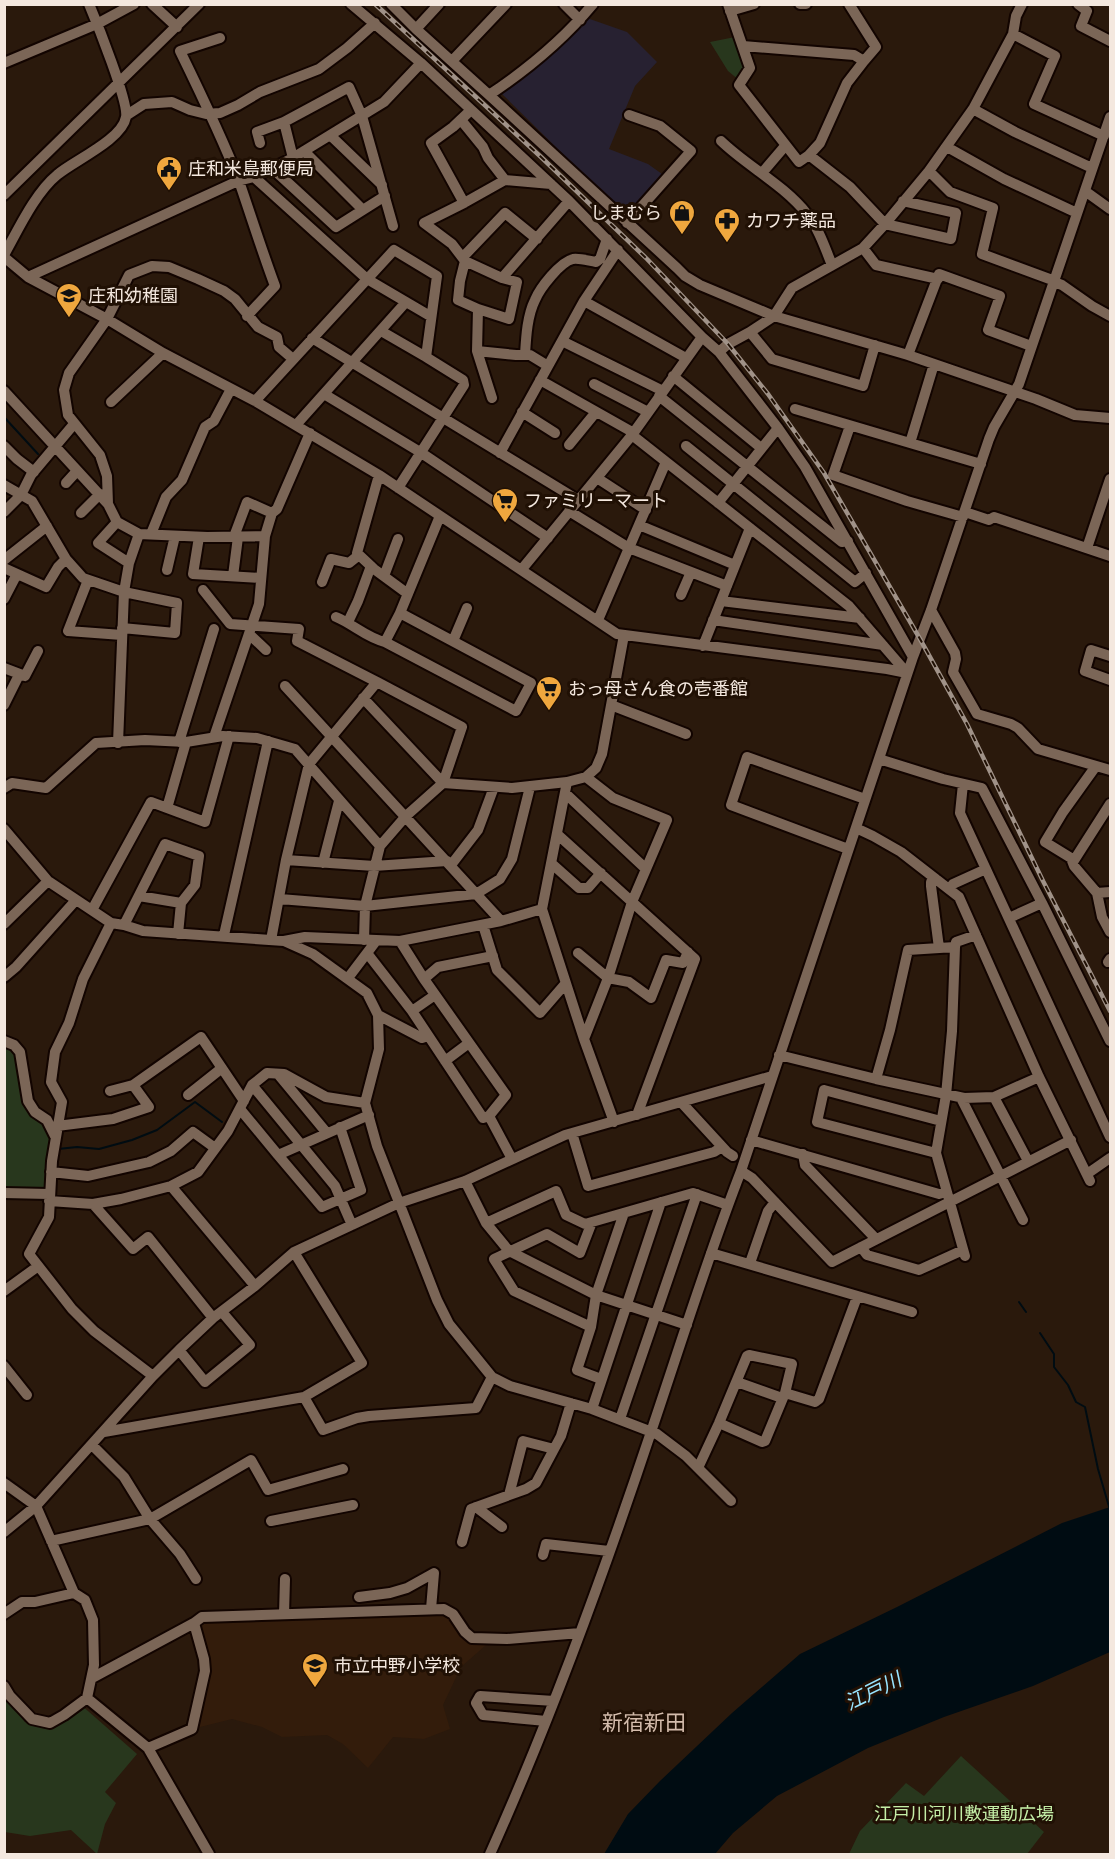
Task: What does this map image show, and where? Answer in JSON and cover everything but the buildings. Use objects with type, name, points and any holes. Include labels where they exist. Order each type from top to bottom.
[{"type":"street","points":[[89,4],[127,115],[124,124],[105,143],[57,175],[35,201],[4,256],[28,277],[310,433],[379,475],[617,634],[907,673]]},
{"type":"street","points":[[152,4],[177,27]]},
{"type":"street","points":[[4,195],[200,4]]},
{"type":"street","points":[[351,4],[421,63],[569,201],[719,352],[805,466],[913,657]]},
{"type":"street","points":[[391,4],[627,223],[686,276],[700,285],[774,316],[908,355],[1075,415],[1110,418]]},
{"type":"street","points":[[416,29],[439,4]]},
{"type":"street","points":[[452,61],[506,4]]},
{"type":"street","points":[[564,4],[580,20]]},
{"type":"street","points":[[489,95],[521,74],[552,47],[593,4]]},
{"type":"street","points":[[754,4],[729,8],[750,68],[739,85],[799,162],[820,143],[847,83],[876,47],[849,4]]},
{"type":"street","points":[[800,4],[804,6],[806,4]]},
{"type":"street","points":[[719,352],[774,316],[792,288],[862,248],[885,224],[929,171],[973,109],[1013,34],[1016,16],[1022,4]]},
{"type":"street","points":[[1078,4],[1087,11],[1082,26],[1110,41]]},
{"type":"street","points":[[4,63],[97,24],[128,6]]},
{"type":"street","points":[[127,115],[144,105],[172,102],[190,111],[220,113],[261,92],[319,69],[375,23]]},
{"type":"street","points":[[1013,34],[1055,56],[1034,104],[1102,142],[1110,153]]},
{"type":"street","points":[[220,38],[180,51],[238,181],[275,286],[248,316]]},
{"type":"street","points":[[742,46],[854,55],[864,61]]},
{"type":"street","points":[[28,277],[293,158],[384,102],[421,63]]},
{"type":"street","points":[[260,143],[257,132],[285,122],[349,87],[362,116],[393,226]]},
{"type":"street","points":[[973,109],[1015,132],[1092,168]]},
{"type":"street","points":[[464,204],[431,143],[471,110]]},
{"type":"street","points":[[627,223],[691,151],[660,126],[629,115]]},
{"type":"street","points":[[490,1854],[580,1633],[741,1171],[907,673],[994,427],[1015,392],[1110,117]]},
{"type":"street","points":[[461,120],[505,180]]},
{"type":"street","points":[[285,122],[293,158]]},
{"type":"street","points":[[330,135],[383,191]]},
{"type":"street","points":[[721,141],[734,154],[762,173],[794,200],[808,216],[832,265]]},
{"type":"street","points":[[762,173],[785,146]]},
{"type":"street","points":[[946,147],[1077,213]]},
{"type":"street","points":[[304,151],[363,210]]},
{"type":"street","points":[[809,155],[850,187],[885,224],[951,239],[956,213],[903,201]]},
{"type":"street","points":[[272,168],[336,227],[363,210],[383,191]]},
{"type":"street","points":[[929,171],[950,192],[993,208],[982,254],[1054,281],[1110,316]]},
{"type":"street","points":[[254,177],[367,279],[430,316]]},
{"type":"street","points":[[537,239],[505,213],[464,259],[458,300],[509,319],[517,282],[502,278],[464,259],[452,244],[424,224],[505,180],[551,184]]},
{"type":"street","points":[[1085,191],[1110,209]]},
{"type":"street","points":[[502,278],[569,201]]},
{"type":"street","points":[[525,355],[527,329],[535,300],[555,272],[568,261],[576,259],[596,262],[600,259],[607,239]]},
{"type":"street","points":[[862,248],[876,264],[938,279]]},
{"type":"street","points":[[255,401],[394,250],[437,276],[426,357]]},
{"type":"street","points":[[500,453],[584,301],[618,250]]},
{"type":"street","points":[[108,504],[107,476],[100,455],[68,415],[64,390],[69,373],[107,319],[129,275],[152,266],[169,267],[224,291],[235,299],[258,327],[277,337],[279,346],[293,359]]},
{"type":"street","points":[[908,355],[939,274],[1000,296],[988,330],[1031,346]]},
{"type":"street","points":[[584,301],[686,358]]},
{"type":"street","points":[[296,425],[406,302]]},
{"type":"street","points":[[478,309],[477,351],[492,398]]},
{"type":"street","points":[[381,331],[463,380],[464,385],[398,488]]},
{"type":"street","points":[[750,332],[772,359],[863,386],[875,345]]},
{"type":"street","points":[[522,569],[633,434],[702,337]]},
{"type":"street","points":[[312,338],[578,500]]},
{"type":"street","points":[[562,341],[661,394],[842,542],[848,541]]},
{"type":"street","points":[[477,351],[530,355],[548,366]]},
{"type":"street","points":[[111,402],[163,353]]},
{"type":"street","points":[[910,443],[934,364]]},
{"type":"street","points":[[673,376],[761,448]]},
{"type":"street","points":[[540,380],[633,434],[849,606],[907,673]]},
{"type":"street","points":[[594,384],[648,412]]},
{"type":"street","points":[[151,534],[166,497],[182,480],[205,427],[214,421],[231,389]]},
{"type":"street","points":[[4,392],[100,494],[117,522],[139,534],[199,537],[265,536]]},
{"type":"street","points":[[324,394],[420,452],[548,538]]},
{"type":"street","points":[[795,409],[981,464]]},
{"type":"street","points":[[522,412],[555,433]]},
{"type":"street","points":[[569,445],[596,412]]},
{"type":"street","points":[[4,512],[21,495],[34,472],[74,424]]},
{"type":"street","points":[[850,426],[833,475],[906,501],[989,520],[994,517],[1110,556]]},
{"type":"street","points":[[718,503],[778,428]]},
{"type":"street","points":[[214,737],[259,604],[265,536],[272,513],[277,509],[310,433]]},
{"type":"street","points":[[4,446],[34,472]]},
{"type":"street","points":[[686,446],[855,582],[866,573]]},
{"type":"street","points":[[598,620],[666,462]]},
{"type":"street","points":[[66,483],[77,471]]},
{"type":"street","points":[[379,475],[357,553],[408,594]]},
{"type":"street","points":[[597,478],[646,510]]},
{"type":"street","points":[[1087,548],[1110,479]]},
{"type":"street","points":[[4,485],[32,501],[66,559],[83,578],[124,592],[177,603],[175,633],[68,631],[88,580]]},
{"type":"street","points":[[81,513],[100,494]]},
{"type":"street","points":[[233,576],[238,537],[235,534],[247,502],[272,513]]},
{"type":"street","points":[[569,511],[629,548],[727,586]]},
{"type":"street","points":[[384,642],[400,613],[440,516]]},
{"type":"street","points":[[117,522],[98,543],[129,563]]},
{"type":"street","points":[[639,525],[735,565]]},
{"type":"street","points":[[4,560],[47,526]]},
{"type":"street","points":[[703,646],[750,528]]},
{"type":"street","points":[[118,743],[124,592],[129,563],[139,534]]},
{"type":"street","points":[[167,570],[175,536]]},
{"type":"street","points":[[199,537],[193,573],[261,578]]},
{"type":"street","points":[[384,576],[398,539]]},
{"type":"street","points":[[322,582],[331,559],[349,563],[359,555]]},
{"type":"street","points":[[4,568],[46,587],[58,567],[66,559]]},
{"type":"street","points":[[348,622],[371,566]]},
{"type":"street","points":[[681,595],[691,572]]},
{"type":"street","points":[[4,599],[17,574]]},
{"type":"street","points":[[203,590],[230,624],[250,629],[299,629],[297,641],[462,727],[443,783],[406,816],[380,846],[365,906],[364,940]]},
{"type":"street","points":[[721,601],[860,618]]},
{"type":"street","points":[[453,641],[467,608]]},
{"type":"street","points":[[931,610],[955,653],[953,672],[976,714],[1011,724],[1018,728],[1038,749],[1110,770]]},
{"type":"street","points":[[336,617],[376,640],[384,642],[516,711],[531,683],[400,613]]},
{"type":"street","points":[[713,620],[883,645]]},
{"type":"street","points":[[167,808],[214,629]]},
{"type":"street","points":[[250,629],[266,651]]},
{"type":"street","points":[[363,698],[443,783],[530,787],[567,782],[586,777],[596,768],[602,754],[624,634]]},
{"type":"street","points":[[1110,656],[1091,650],[1085,671],[1110,680]]},
{"type":"street","points":[[4,668],[25,676],[38,651]]},
{"type":"street","points":[[4,705],[19,675]]},
{"type":"street","points":[[271,940],[286,860],[309,764],[377,682]]},
{"type":"street","points":[[285,687],[501,921]]},
{"type":"street","points":[[611,705],[686,734]]},
{"type":"street","points":[[92,910],[151,802],[205,822],[229,736]]},
{"type":"street","points":[[4,788],[12,783],[46,788],[96,743],[145,740],[183,742],[229,736],[257,738],[295,749],[380,846]]},
{"type":"street","points":[[224,935],[268,741]]},
{"type":"street","points":[[848,849],[731,805],[747,758],[865,799]]},
{"type":"street","points":[[879,759],[943,779],[982,788],[1110,1041]]},
{"type":"street","points":[[1096,766],[1045,842],[1071,858],[1074,866],[1097,893],[1102,917],[1110,932]]},
{"type":"street","points":[[584,1039],[608,978],[632,902],[667,820],[613,798],[586,777]]},
{"type":"street","points":[[567,782],[542,909],[584,1039],[614,1122]]},
{"type":"street","points":[[963,784],[960,813],[1110,1137]]},
{"type":"street","points":[[286,860],[374,867],[449,863],[478,830],[494,787]]},
{"type":"street","points":[[280,899],[365,906],[476,894],[500,879],[512,859],[530,787]]},
{"type":"street","points":[[565,793],[646,869]]},
{"type":"street","points":[[323,863],[339,801]]},
{"type":"street","points":[[1072,862],[1110,804]]},
{"type":"street","points":[[856,828],[901,852],[959,897],[1040,1077],[1089,1177],[1110,1158]]},
{"type":"street","points":[[4,829],[48,881],[111,923],[143,930],[284,941],[305,937],[400,941],[501,921],[542,909]]},
{"type":"street","points":[[557,834],[695,959],[638,1115]]},
{"type":"street","points":[[124,925],[165,844],[199,856],[195,885],[181,903],[177,934]]},
{"type":"street","points":[[551,863],[579,888],[588,888],[601,873]]},
{"type":"street","points":[[949,889],[953,884],[986,869]]},
{"type":"street","points":[[936,879],[931,882],[931,886],[939,948]]},
{"type":"street","points":[[4,924],[48,881]]},
{"type":"street","points":[[1097,893],[1110,892]]},
{"type":"street","points":[[139,896],[181,903]]},
{"type":"street","points":[[4,977],[16,967],[76,900]]},
{"type":"street","points":[[1009,918],[1042,903]]},
{"type":"street","points":[[111,923],[83,979],[69,1023],[56,1052],[51,1082],[62,1102],[51,1172],[49,1217],[29,1254],[72,1309],[94,1331],[153,1376]]},
{"type":"street","points":[[483,925],[497,970],[540,1013],[566,983]]},
{"type":"street","points":[[861,1247],[867,1255],[919,1270],[964,1253],[936,1154],[946,1095],[954,1001],[955,946],[956,942],[976,935]]},
{"type":"street","points":[[284,941],[313,954],[348,978],[367,993],[378,1015],[379,1049],[365,1102],[377,1146],[437,1300],[449,1324],[492,1377],[510,1386],[592,1409],[657,1434],[698,1468],[731,1501]]},
{"type":"street","points":[[348,978],[376,941]]},
{"type":"street","points":[[367,953],[412,1011],[483,1118],[489,1116],[506,1095],[400,941]]},
{"type":"street","points":[[876,1079],[908,950],[955,946]]},
{"type":"street","points":[[578,953],[608,978],[629,982],[651,998],[666,960],[683,963],[688,952]]},
{"type":"street","points":[[424,979],[438,967],[493,956]]},
{"type":"street","points":[[412,1011],[435,995]]},
{"type":"street","points":[[378,1015],[422,1038],[428,1036]]},
{"type":"street","points":[[110,1091],[133,1085],[201,1037],[222,1068],[242,1105],[278,1155],[322,1207],[361,1190],[340,1127]]},
{"type":"street","points":[[4,1041],[14,1045],[20,1052],[28,1101],[35,1112],[56,1131]]},
{"type":"street","points":[[445,1061],[469,1043]]},
{"type":"street","points":[[779,1055],[961,1098],[994,1097],[1040,1077]]},
{"type":"street","points":[[188,1095],[222,1068]]},
{"type":"street","points":[[4,1193],[93,1204],[171,1186],[198,1172],[228,1131],[252,1085],[267,1073],[284,1074],[327,1097],[365,1102]]},
{"type":"street","points":[[277,1074],[327,1132]]},
{"type":"street","points":[[4,1532],[36,1506],[179,1350],[217,1315],[294,1252],[399,1203],[465,1181],[572,1133],[772,1076]]},
{"type":"street","points":[[56,1131],[113,1119],[149,1107],[133,1085]]},
{"type":"street","points":[[252,1085],[336,1186],[352,1225]]},
{"type":"street","points":[[936,1154],[817,1122],[824,1090],[941,1121]]},
{"type":"street","points":[[994,1097],[1028,1161]]},
{"type":"street","points":[[961,1098],[1023,1220]]},
{"type":"street","points":[[681,1102],[733,1156]]},
{"type":"street","points":[[278,1155],[369,1115]]},
{"type":"street","points":[[489,1116],[512,1159]]},
{"type":"street","points":[[51,1172],[88,1176],[138,1164],[171,1151],[193,1132],[215,1148]]},
{"type":"street","points":[[572,1133],[588,1186],[714,1152],[722,1147]]},
{"type":"street","points":[[751,1140],[947,1197]]},
{"type":"street","points":[[741,1171],[752,1178],[829,1260],[836,1261],[947,1197],[1071,1140]]},
{"type":"street","points":[[802,1154],[805,1165],[876,1239]]},
{"type":"street","points":[[465,1181],[486,1223],[509,1251],[596,1295],[687,1325]]},
{"type":"street","points":[[171,1186],[255,1286]]},
{"type":"street","points":[[486,1223],[556,1191],[566,1215],[585,1224],[693,1193],[728,1205]]},
{"type":"street","points":[[620,1419],[697,1194]]},
{"type":"street","points":[[592,1409],[661,1202]]},
{"type":"street","points":[[750,1263],[768,1211],[775,1202]]},
{"type":"street","points":[[93,1204],[133,1249],[148,1237],[217,1315],[250,1345],[205,1382],[179,1350]]},
{"type":"street","points":[[601,1378],[577,1370],[591,1327],[596,1295],[624,1213]]},
{"type":"street","points":[[591,1327],[514,1291],[494,1259],[547,1234],[580,1253],[592,1222]]},
{"type":"street","points":[[104,1431],[304,1396],[362,1363],[294,1252]]},
{"type":"street","points":[[711,1252],[912,1312]]},
{"type":"street","points":[[4,1291],[37,1267]]},
{"type":"street","points":[[737,1382],[815,1402],[822,1395],[857,1296]]},
{"type":"street","points":[[698,1468],[747,1356],[752,1355],[792,1365],[765,1441],[762,1442],[719,1423]]},
{"type":"street","points":[[4,1366],[27,1395]]},
{"type":"street","points":[[304,1396],[323,1430],[369,1416],[476,1408],[492,1377]]},
{"type":"street","points":[[462,1542],[471,1509],[536,1483],[561,1436],[571,1403]]},
{"type":"street","points":[[509,1495],[523,1441],[554,1449]]},
{"type":"street","points":[[92,1444],[124,1477],[150,1519],[180,1554],[196,1579]]},
{"type":"street","points":[[51,1540],[150,1519],[251,1460],[268,1490],[343,1469]]},
{"type":"street","points":[[4,1483],[36,1506],[74,1593],[85,1600],[93,1620],[94,1665],[87,1698],[50,1723],[32,1719],[10,1696],[4,1686]]},
{"type":"street","points":[[271,1521],[353,1505]]},
{"type":"street","points":[[476,1507],[502,1527]]},
{"type":"street","points":[[543,1555],[546,1544],[609,1551]]},
{"type":"street","points":[[360,1597],[407,1588],[434,1573],[431,1609]]},
{"type":"street","points":[[284,1614],[285,1579]]},
{"type":"street","points":[[4,1614],[22,1602],[35,1602],[74,1593]]},
{"type":"street","points":[[92,1678],[202,1617],[444,1609],[453,1614],[472,1638],[507,1639],[580,1633]]},
{"type":"street","points":[[148,1748],[192,1729],[205,1671],[194,1623]]},
{"type":"street","points":[[546,1721],[483,1715],[476,1703],[480,1696],[554,1701]]},
{"type":"street","points":[[87,1698],[148,1748],[209,1854]]},
{"type":"shaded area","points":[[587,18],[627,32],[657,62],[635,86],[609,149],[648,164],[662,174],[627,217],[501,93],[527,74]]},
{"type":"shaded area","points":[[444,1609],[465,1632],[494,1638],[461,1667],[443,1705],[450,1729],[424,1739],[393,1737],[368,1768],[343,1744],[327,1735],[282,1737],[262,1727],[232,1719],[192,1729],[205,1672],[194,1623]]},
{"type":"green space","points":[[735,37],[747,68],[739,80],[728,71],[710,42]]},
{"type":"green space","points":[[5,1045],[20,1052],[26,1108],[55,1136],[44,1187],[5,1187]]},
{"type":"green space","points":[[4,1695],[25,1722],[47,1729],[64,1720],[80,1704],[137,1754],[105,1792],[116,1803],[105,1824],[97,1854],[71,1830],[30,1836],[5,1832]]},
{"type":"green space","name":"江戸川河川敷運動広場","points":[[961,1756],[1044,1832],[1027,1854],[849,1854],[860,1831],[906,1783],[924,1796]]},
{"type":"water","name":"江戸川","points":[[1110,1507],[1110,1652],[1033,1686],[944,1717],[868,1748],[777,1796],[733,1833],[715,1854],[604,1854],[628,1814],[660,1781],[732,1713],[800,1654],[1062,1523]]},
{"type":"waterway","points":[[4,417],[38,454]]},
{"type":"waterway","points":[[58,1149],[77,1147],[99,1149],[132,1140],[157,1130],[195,1102],[222,1122]]},
{"type":"waterway","points":[[1019,1302],[1026,1312]]},
{"type":"waterway","points":[[1040,1333],[1054,1354],[1054,1367],[1068,1385],[1076,1402],[1085,1407],[1098,1469],[1110,1510]]},
{"type":"railway","points":[[375,4],[541,157],[647,259],[728,344],[768,394],[824,473],[920,639],[967,724],[1043,881],[1110,1011]]},
{"type":"place","name":"庄和米島郵便局","points":[[169,192]]},
{"type":"place","name":"しまむら","points":[[682,236]]},
{"type":"place","name":"カワチ薬品","points":[[727,244]]},
{"type":"place","name":"庄和幼稚園","points":[[69,319]]},
{"type":"place","name":"ファミリーマート","points":[[505,524]]},
{"type":"place","name":"おっ母さん食の壱番館","points":[[549,712]]},
{"type":"place","name":"市立中野小学校","points":[[315,1689]]},
{"type":"district","name":"新宿新田","points":[[644,1723]]}]
